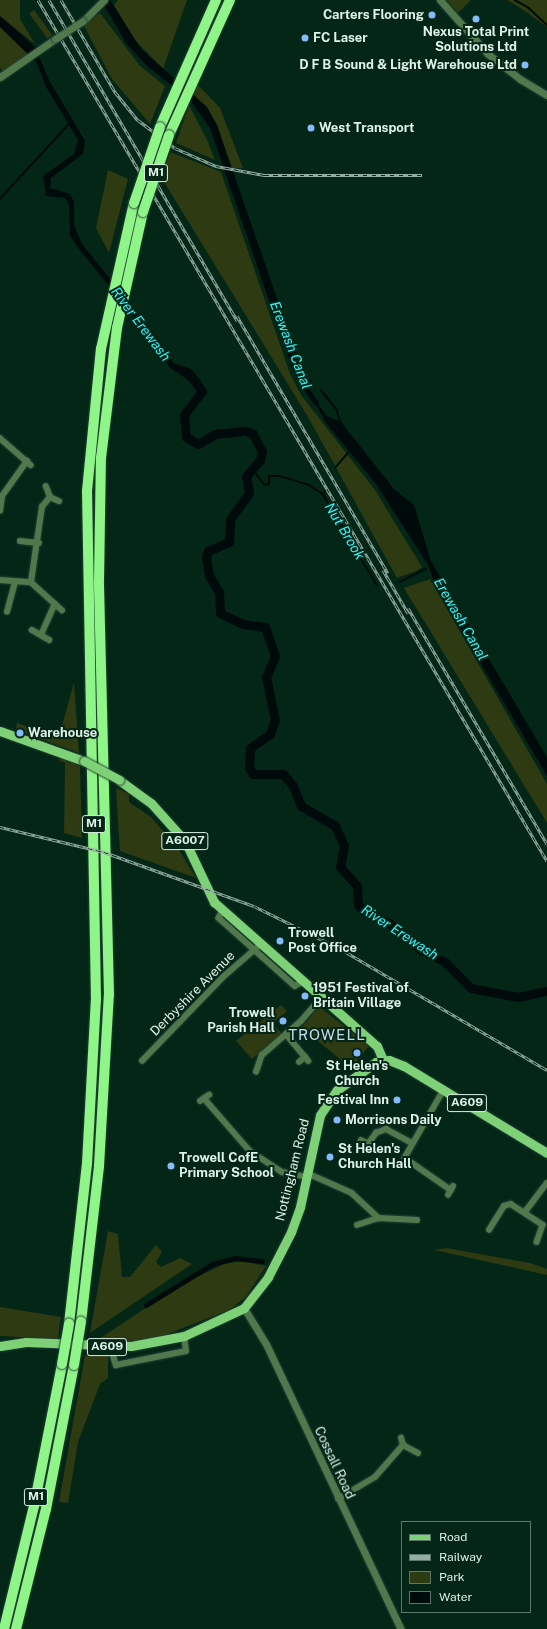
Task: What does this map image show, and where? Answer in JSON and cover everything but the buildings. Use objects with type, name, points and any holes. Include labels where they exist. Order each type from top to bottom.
[{"type":"highway","name":"M1","points":[[4,1629],[34,1506],[62,1364],[69,1324],[86,1171],[94,1057],[96,886],[86,507],[93,399],[105,324],[134,203],[173,94],[216,0]]},
{"type":"highway","name":"M1","points":[[16,1629],[46,1509],[74,1365],[99,1166],[109,995],[99,510],[104,416],[116,328],[144,212],[169,135],[182,101],[230,0]]},
{"type":"main road","name":"A6007","points":[[0,731],[84,761],[119,780],[151,803],[185,841],[209,895],[257,947]]},
{"type":"main road","points":[[257,947],[302,982],[320,999],[377,1046],[383,1060]]},
{"type":"main road","name":"A609","points":[[383,1060],[404,1066],[547,1153]]},
{"type":"main road","name":"Nottingham Road","points":[[0,1346],[26,1342],[111,1347],[184,1336],[244,1308],[273,1269],[300,1207],[315,1126],[326,1104],[357,1074],[383,1060]]},
{"type":"street","points":[[0,77],[29,59],[55,39],[83,21],[98,8],[104,0]]},
{"type":"street","points":[[440,0],[488,54],[547,95]]},
{"type":"street","points":[[0,438],[29,463],[1,496],[0,511]]},
{"type":"street","points":[[46,487],[50,498]]},
{"type":"street","points":[[50,498],[59,501]]},
{"type":"street","points":[[31,582],[39,543],[42,507],[50,498]]},
{"type":"street","points":[[20,541],[39,543]]},
{"type":"street","points":[[0,580],[31,582],[62,610]]},
{"type":"street","points":[[7,612],[15,582]]},
{"type":"street","points":[[41,636],[55,604]]},
{"type":"street","points":[[32,630],[49,640]]},
{"type":"street","name":"Derbyshire Avenue","points":[[142,1060],[223,977],[257,947]]},
{"type":"street","points":[[256,1072],[262,1055],[286,1034],[320,999]]},
{"type":"street","points":[[286,1034],[307,1059],[299,1062]]},
{"type":"street","points":[[444,1090],[406,1154],[407,1162],[451,1190]]},
{"type":"street","points":[[204,1098],[250,1151],[286,1174],[307,1175],[352,1193],[379,1218]]},
{"type":"street","points":[[361,1140],[371,1146],[376,1133],[386,1129],[412,1142]]},
{"type":"street","points":[[525,1212],[547,1183]]},
{"type":"street","points":[[489,1227],[506,1204],[525,1212],[544,1226],[539,1240]]},
{"type":"street","points":[[357,1226],[379,1218],[417,1220]]},
{"type":"street","name":"Cossall Road","points":[[244,1308],[268,1349],[401,1629]]},
{"type":"street","points":[[111,1347],[116,1365],[186,1351],[184,1336]]},
{"type":"street","points":[[401,1438],[403,1445],[418,1453]]},
{"type":"street","points":[[338,1499],[363,1486],[403,1445]]},
{"type":"green space","points":[[0,0],[20,0],[20,19],[35,44],[0,16]]},
{"type":"green space","points":[[118,0],[187,0],[163,69],[134,39],[114,5]]},
{"type":"green space","points":[[446,0],[471,0],[458,13]]},
{"type":"green space","points":[[507,0],[547,0],[547,27],[522,9]]},
{"type":"green space","points":[[34,10],[52,35],[47,39],[29,14]]},
{"type":"green space","points":[[100,13],[140,66],[165,86],[150,124],[112,79],[83,24]]},
{"type":"green space","points":[[0,27],[29,54],[3,72],[0,68]]},
{"type":"green space","points":[[197,84],[220,108],[243,168],[231,168],[217,125],[193,93]]},
{"type":"green space","points":[[189,105],[208,142],[215,160],[176,143]]},
{"type":"green space","points":[[170,152],[221,172],[290,374],[301,395],[375,490],[422,567],[416,571],[397,578],[308,417],[161,177]]},
{"type":"green space","points":[[108,170],[128,179],[109,253],[96,228]]},
{"type":"green space","points":[[430,579],[547,784],[547,823],[404,588]]},
{"type":"green space","points":[[74,682],[79,753],[16,730],[17,723],[59,737]]},
{"type":"green space","points":[[61,757],[80,766],[82,838],[64,833],[65,763],[58,760]]},
{"type":"green space","points":[[116,788],[129,794],[129,802],[151,817],[178,848],[196,878],[120,851]]},
{"type":"green space","points":[[281,1005],[287,1011],[273,1023],[282,1034],[252,1059],[236,1041]]},
{"type":"green space","points":[[319,1006],[369,1046],[351,1068],[301,1028]]},
{"type":"green space","points":[[108,1231],[118,1234],[122,1277],[130,1277],[156,1245],[162,1252],[156,1262],[161,1267],[180,1258],[192,1264],[90,1333]]},
{"type":"green space","points":[[447,1248],[530,1263],[547,1269],[547,1275],[434,1250]]},
{"type":"green space","points":[[242,1261],[266,1266],[246,1297],[229,1310],[160,1337],[133,1341],[99,1339],[180,1285],[224,1264]]},
{"type":"green space","points":[[0,1307],[61,1317],[58,1339],[0,1336]]},
{"type":"green space","points":[[85,1355],[108,1356],[108,1378],[100,1384],[78,1442],[68,1503],[59,1502]]},
{"type":"water","points":[[101,0],[110,0],[141,49],[207,107],[217,125],[310,394],[298,381],[292,368],[210,128],[190,100],[148,67],[126,43]]},
{"type":"water","points":[[0,16],[35,47],[49,80],[85,141],[83,154],[51,178],[50,188],[70,194],[74,202],[74,225],[82,244],[157,337],[173,363],[191,369],[202,382],[197,386],[169,367],[155,342],[78,248],[70,235],[69,205],[65,198],[46,196],[43,176],[74,154],[78,140],[45,85],[37,63],[0,27]]},
{"type":"water","points":[[312,397],[327,416],[341,422],[394,489],[414,505],[431,561],[547,757],[547,776],[436,587],[428,565],[376,484],[326,423]]},
{"type":"waterway","points":[[515,0],[529,8],[547,25]]},
{"type":"waterway","points":[[0,199],[69,124]]},
{"type":"waterway","name":"River Erewash","points":[[190,375],[202,391],[184,415],[186,437],[198,444],[215,434],[246,431],[253,434],[262,452],[260,460],[246,476],[249,493],[230,519],[229,542],[208,551],[206,557],[209,576],[219,592],[220,613],[243,624],[265,627],[275,656],[266,677],[275,720],[270,734],[250,748],[249,768],[253,774],[283,774],[293,786],[301,806],[335,826],[344,845],[340,867],[357,886],[358,904],[363,911],[391,924],[421,950],[444,961],[471,988],[518,997],[547,991]]},
{"type":"waterway","points":[[303,378],[311,381]]},
{"type":"waterway","name":"Erewash Canal","points":[[306,389],[316,403]]},
{"type":"waterway","points":[[321,390],[337,410],[341,423]]},
{"type":"waterway","points":[[335,468],[348,453]]},
{"type":"waterway","name":"Nut Brook","points":[[253,469],[264,484],[269,485],[269,476],[280,476],[309,485],[323,494],[377,585]]},
{"type":"waterway","name":"Nut Brook","points":[[323,494],[327,489]]},
{"type":"waterway","name":"Nut Brook","points":[[400,582],[426,569]]},
{"type":"waterway","points":[[146,1305],[212,1264],[234,1258],[262,1261]]},
{"type":"railway","points":[[38,0],[547,861]]},
{"type":"railway","points":[[49,0],[237,321]]},
{"type":"railway","points":[[61,0],[115,92],[138,120],[175,148],[216,166],[264,175],[422,175]]},
{"type":"railway","points":[[237,316],[388,573]]},
{"type":"railway","points":[[383,570],[408,613]]},
{"type":"railway","points":[[408,608],[547,844]]},
{"type":"railway","points":[[0,827],[104,852],[254,906],[339,948],[547,1070]]},
{"type":"place","name":"Carters Flooring","points":[[432,15]]},
{"type":"place","name":"Nexus Total Print Solutions Ltd","points":[[476,19]]},
{"type":"place","name":"FC Laser","points":[[305,38]]},
{"type":"place","name":"D F B Sound & Light Warehouse Ltd","points":[[525,65]]},
{"type":"place","name":"West Transport","points":[[311,128]]},
{"type":"place","name":"Warehouse","points":[[20,733]]},
{"type":"place","name":"Trowell Post Office","points":[[280,941]]},
{"type":"place","name":"1951 Festival of Britain Village","points":[[305,996]]},
{"type":"place","name":"Trowell Parish Hall","points":[[283,1021]]},
{"type":"place","name":"St Helen's Church","points":[[357,1053]]},
{"type":"place","name":"Festival Inn","points":[[397,1100]]},
{"type":"place","name":"Morrisons Daily","points":[[337,1120]]},
{"type":"place","name":"St Helen's Church Hall","points":[[330,1157]]},
{"type":"place","name":"Trowell CofE Primary School","points":[[171,1166]]},
{"type":"district","name":"TROWELL","points":[[327,1035]]}]
